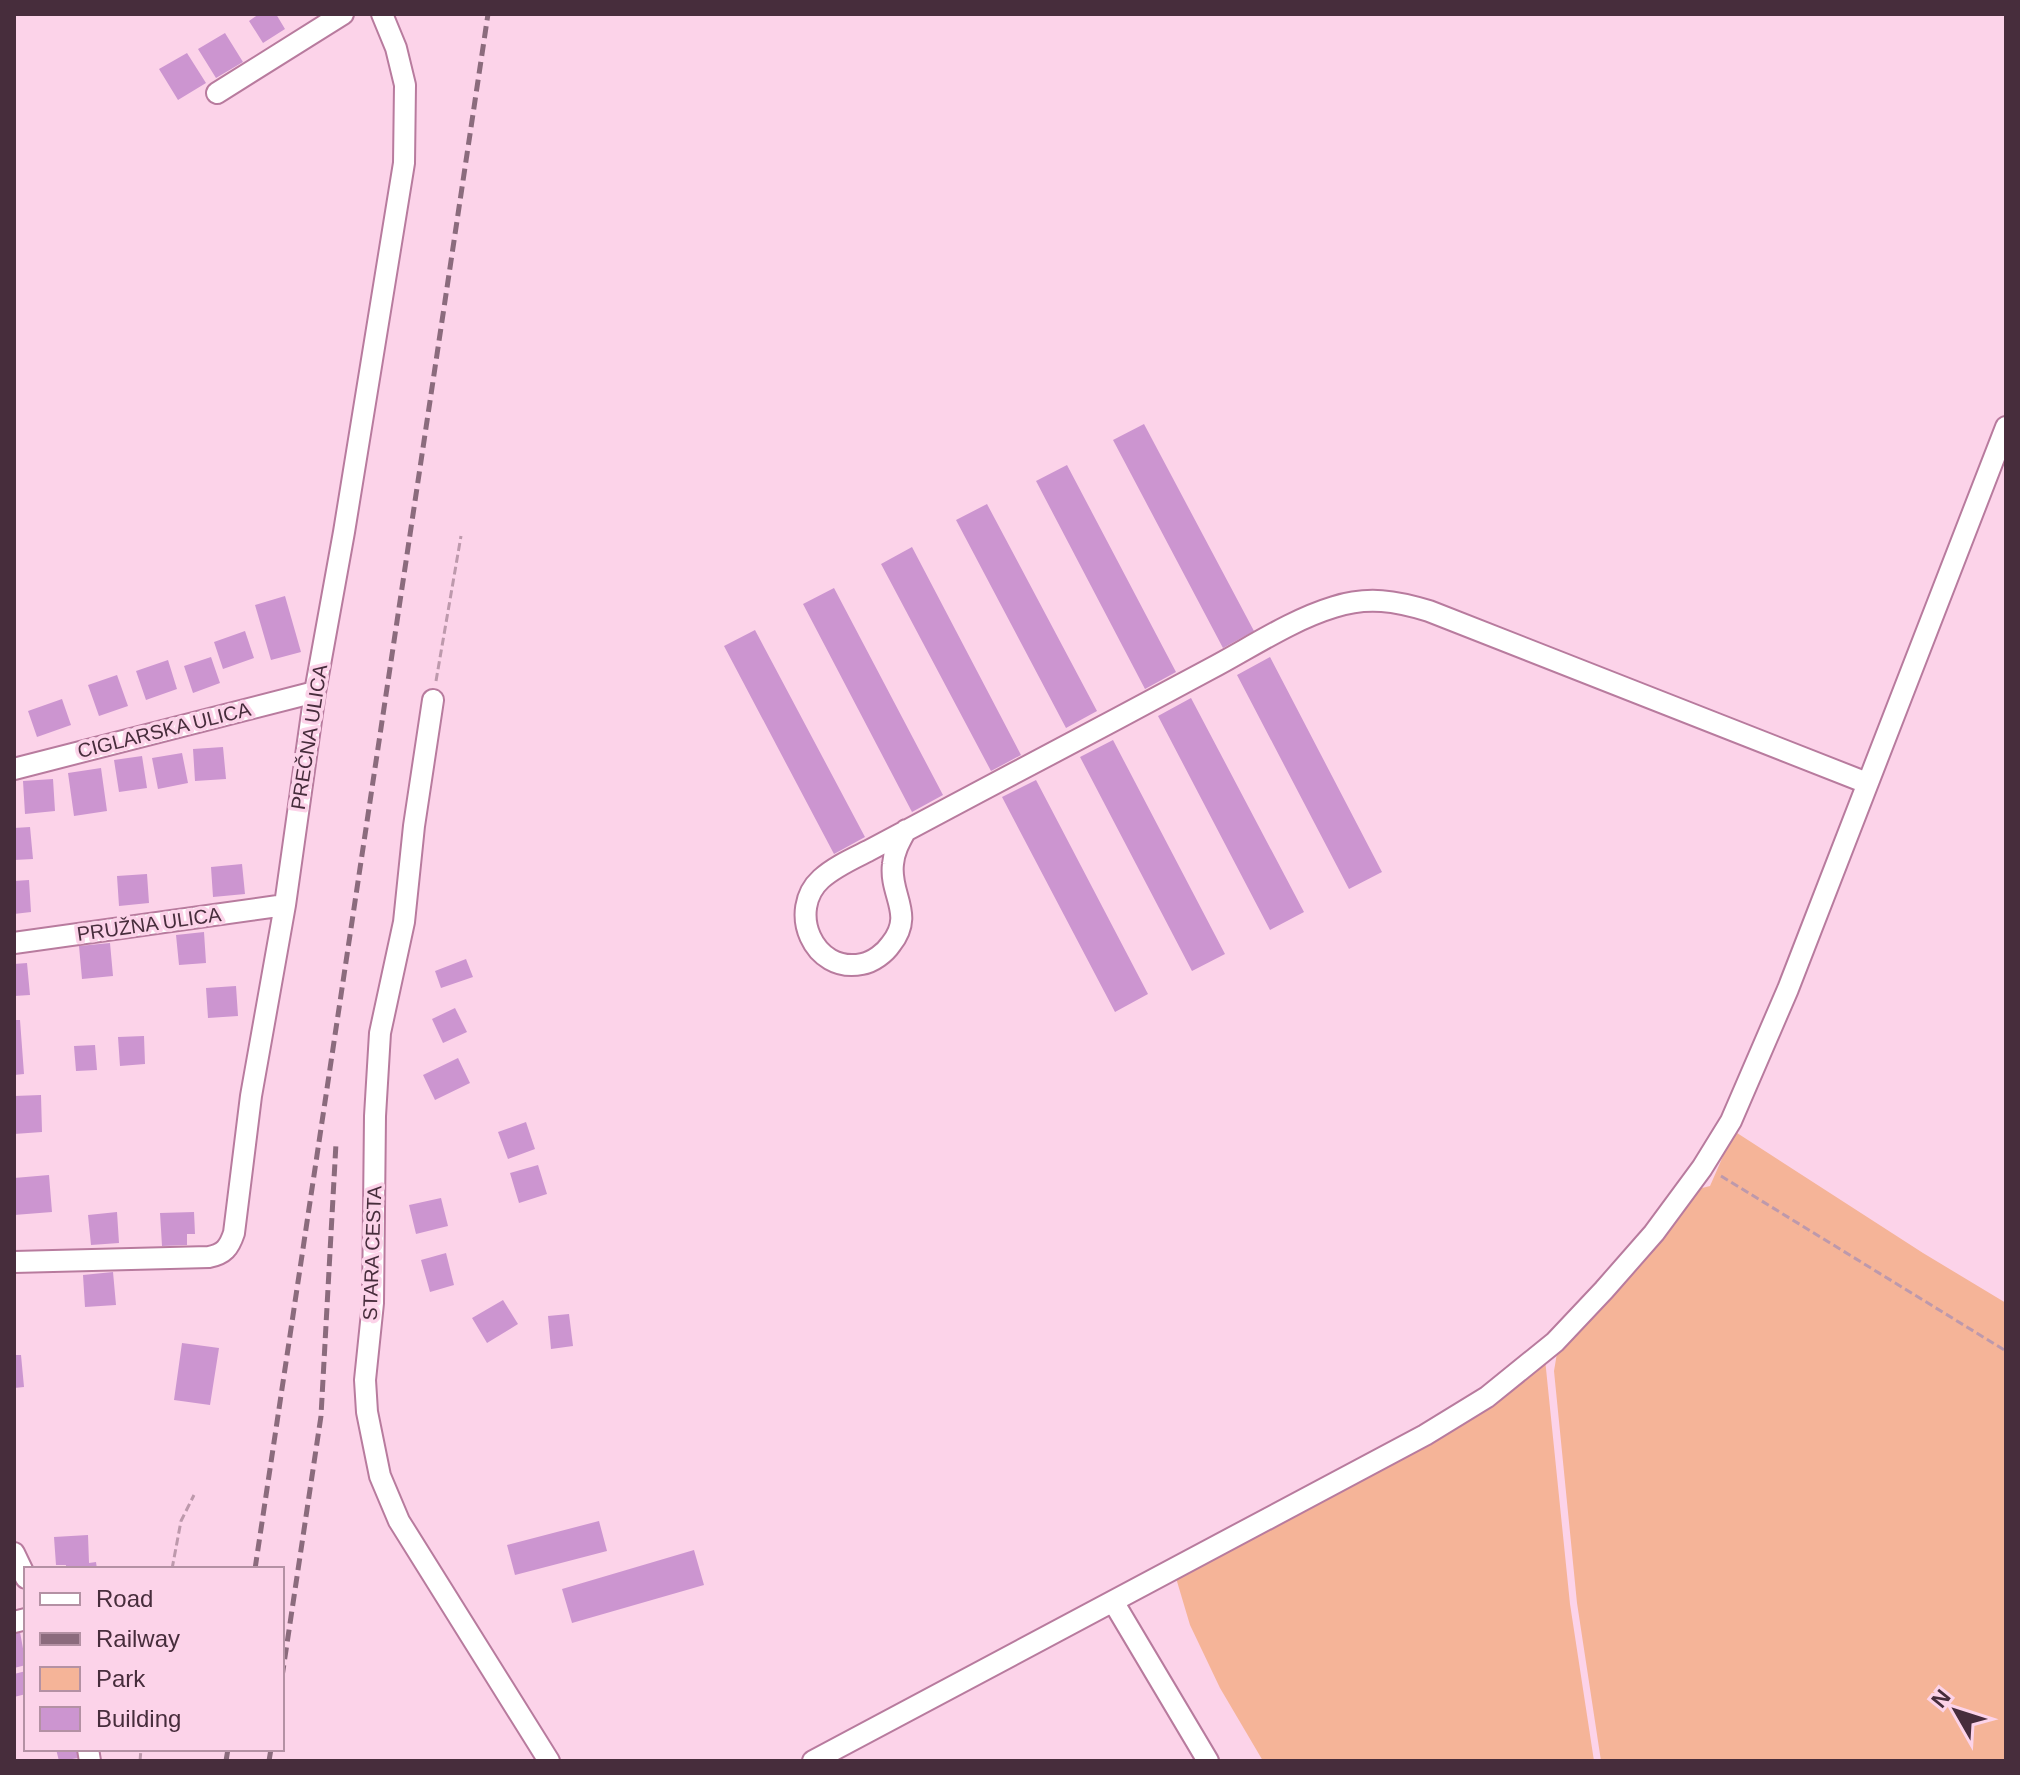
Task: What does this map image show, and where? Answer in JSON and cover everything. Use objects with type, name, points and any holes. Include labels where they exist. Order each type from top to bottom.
[{"type":"street","points":[[217,93],[343,14]]},
{"type":"street","name":"PREČNA ULICA","points":[[14,1262],[209,1257],[220,1255],[229,1246],[237,1211],[256,1065],[285,905],[315,692],[404,163],[405,85],[396,48],[382,14]]},
{"type":"street","points":[[813,1761],[1425,1435],[1487,1397],[1555,1342],[1604,1290],[1654,1233],[1704,1165],[1731,1121],[1788,989],[2006,427]]},
{"type":"street","points":[[906,830],[892,865],[903,920],[899,932],[886,951],[865,964],[853,965],[832,960],[813,944],[808,932],[805,906],[814,885],[826,873],[906,830],[1312,615],[1367,600],[1396,602],[1429,611],[1867,783]]},
{"type":"street","name":"CIGLARSKA ULICA","points":[[14,769],[315,692]]},
{"type":"street","name":"STARA CESTA","points":[[433,700],[414,826],[404,922],[380,1033],[375,1116],[373,1303],[365,1380],[367,1412],[380,1476],[399,1521],[549,1761]]},
{"type":"street","name":"PRUŽNA ULICA","points":[[14,943],[285,905]]},
{"type":"street","points":[[14,1553],[24,1574]]},
{"type":"street","points":[[1114,1603],[1208,1761]]},
{"type":"path","points":[[433,700],[461,536]]},
{"type":"path","points":[[1704,1165],[2006,1351]]},
{"type":"path","points":[[172,1567],[181,1521],[194,1495]]},
{"type":"green space","points":[[1734,1131],[2006,1303],[2006,1761],[1601,1761],[1577,1603],[1554,1371],[1558,1347],[1694,1190],[1710,1186]]},
{"type":"green space","points":[[1545,1359],[1570,1604],[1594,1761],[1263,1761],[1220,1688],[1190,1625],[1176,1578]]},
{"type":"building","points":[[259,14],[276,14],[285,29],[263,43],[249,21]]},
{"type":"building","points":[[225,33],[243,62],[216,78],[198,49]]},
{"type":"building","points":[[187,53],[206,83],[178,100],[159,69]]},
{"type":"building","points":[[1144,424],[1254,631],[1223,648],[1113,440]]},
{"type":"building","points":[[1067,465],[1176,672],[1145,689],[1036,481]]},
{"type":"building","points":[[987,504],[1097,711],[1066,728],[956,520]]},
{"type":"building","points":[[912,547],[1021,755],[991,771],[881,564]]},
{"type":"building","points":[[834,588],[943,795],[912,812],[803,604]]},
{"type":"building","points":[[285,596],[301,652],[271,660],[255,605]]},
{"type":"building","points":[[755,630],[865,837],[834,854],[724,646]]},
{"type":"building","points":[[245,631],[254,658],[223,669],[214,642]]},
{"type":"building","points":[[211,657],[220,683],[193,693],[184,666]]},
{"type":"building","points":[[1270,657],[1382,872],[1349,889],[1237,675]]},
{"type":"building","points":[[168,660],[177,689],[146,700],[136,671]]},
{"type":"building","points":[[117,675],[128,706],[99,716],[88,685]]},
{"type":"building","points":[[1191,698],[1304,912],[1270,930],[1158,716]]},
{"type":"building","points":[[62,699],[71,725],[37,737],[28,711]]},
{"type":"building","points":[[1113,740],[1225,954],[1192,971],[1080,757]]},
{"type":"building","points":[[223,747],[226,779],[195,781],[193,749]]},
{"type":"building","points":[[182,753],[188,783],[158,789],[152,758]]},
{"type":"building","points":[[142,756],[147,788],[119,792],[114,760]]},
{"type":"building","points":[[101,768],[107,811],[74,816],[68,773]]},
{"type":"building","points":[[53,779],[55,811],[25,814],[23,781]]},
{"type":"building","points":[[1036,780],[1148,994],[1115,1012],[1002,797]]},
{"type":"building","points":[[30,827],[33,859],[14,860],[14,828]]},
{"type":"building","points":[[242,864],[245,894],[213,897],[211,867]]},
{"type":"building","points":[[147,874],[149,903],[119,906],[117,876]]},
{"type":"building","points":[[29,880],[31,912],[14,914],[14,881]]},
{"type":"building","points":[[204,932],[206,963],[179,965],[176,935]]},
{"type":"building","points":[[110,943],[113,976],[82,979],[79,946]]},
{"type":"building","points":[[466,959],[473,977],[441,988],[435,971]]},
{"type":"building","points":[[27,963],[30,995],[14,996],[14,964]]},
{"type":"building","points":[[236,986],[238,1016],[208,1018],[206,988]]},
{"type":"building","points":[[455,1008],[467,1032],[443,1043],[432,1019]]},
{"type":"building","points":[[14,1020],[20,1020],[24,1074],[14,1075]]},
{"type":"building","points":[[144,1036],[145,1064],[120,1066],[118,1037]]},
{"type":"building","points":[[95,1045],[97,1070],[76,1071],[74,1046]]},
{"type":"building","points":[[458,1058],[470,1083],[435,1100],[423,1075]]},
{"type":"building","points":[[41,1095],[42,1132],[14,1134],[14,1096]]},
{"type":"building","points":[[526,1122],[535,1149],[508,1159],[498,1132]]},
{"type":"building","points":[[538,1165],[547,1194],[519,1203],[510,1173]]},
{"type":"building","points":[[49,1175],[52,1212],[14,1215],[14,1178]]},
{"type":"building","points":[[441,1198],[448,1226],[416,1234],[409,1205]]},
{"type":"building","points":[[117,1212],[119,1243],[91,1245],[88,1215]]},
{"type":"building","points":[[194,1212],[195,1234],[187,1234],[187,1245],[162,1246],[160,1213]]},
{"type":"building","points":[[446,1253],[454,1285],[430,1292],[421,1260]]},
{"type":"building","points":[[113,1272],[116,1305],[85,1307],[83,1275]]},
{"type":"building","points":[[503,1300],[518,1324],[487,1343],[472,1318]]},
{"type":"building","points":[[569,1314],[573,1346],[551,1349],[548,1316]]},
{"type":"building","points":[[182,1343],[219,1348],[210,1405],[174,1400]]},
{"type":"building","points":[[14,1355],[21,1355],[24,1387],[14,1388]]},
{"type":"building","points":[[599,1521],[607,1551],[515,1575],[507,1545]]},
{"type":"building","points":[[88,1535],[89,1563],[96,1562],[97,1567],[56,1565],[54,1537]]},
{"type":"building","points":[[694,1550],[704,1585],[572,1623],[562,1589]]},
{"type":"building","points":[[20,1632],[24,1666],[14,1668],[14,1633]]},
{"type":"building","points":[[24,1672],[24,1694],[14,1697],[14,1674]]},
{"type":"building","points":[[56,1751],[84,1751],[85,1757],[59,1761]]},
{"type":"railway","points":[[255,1567],[488,14]]},
{"type":"railway","points":[[284,1664],[321,1416],[336,1143]]},
{"type":"railway","points":[[226,1761],[228,1751]]},
{"type":"railway","points":[[269,1761],[271,1751]]}]
